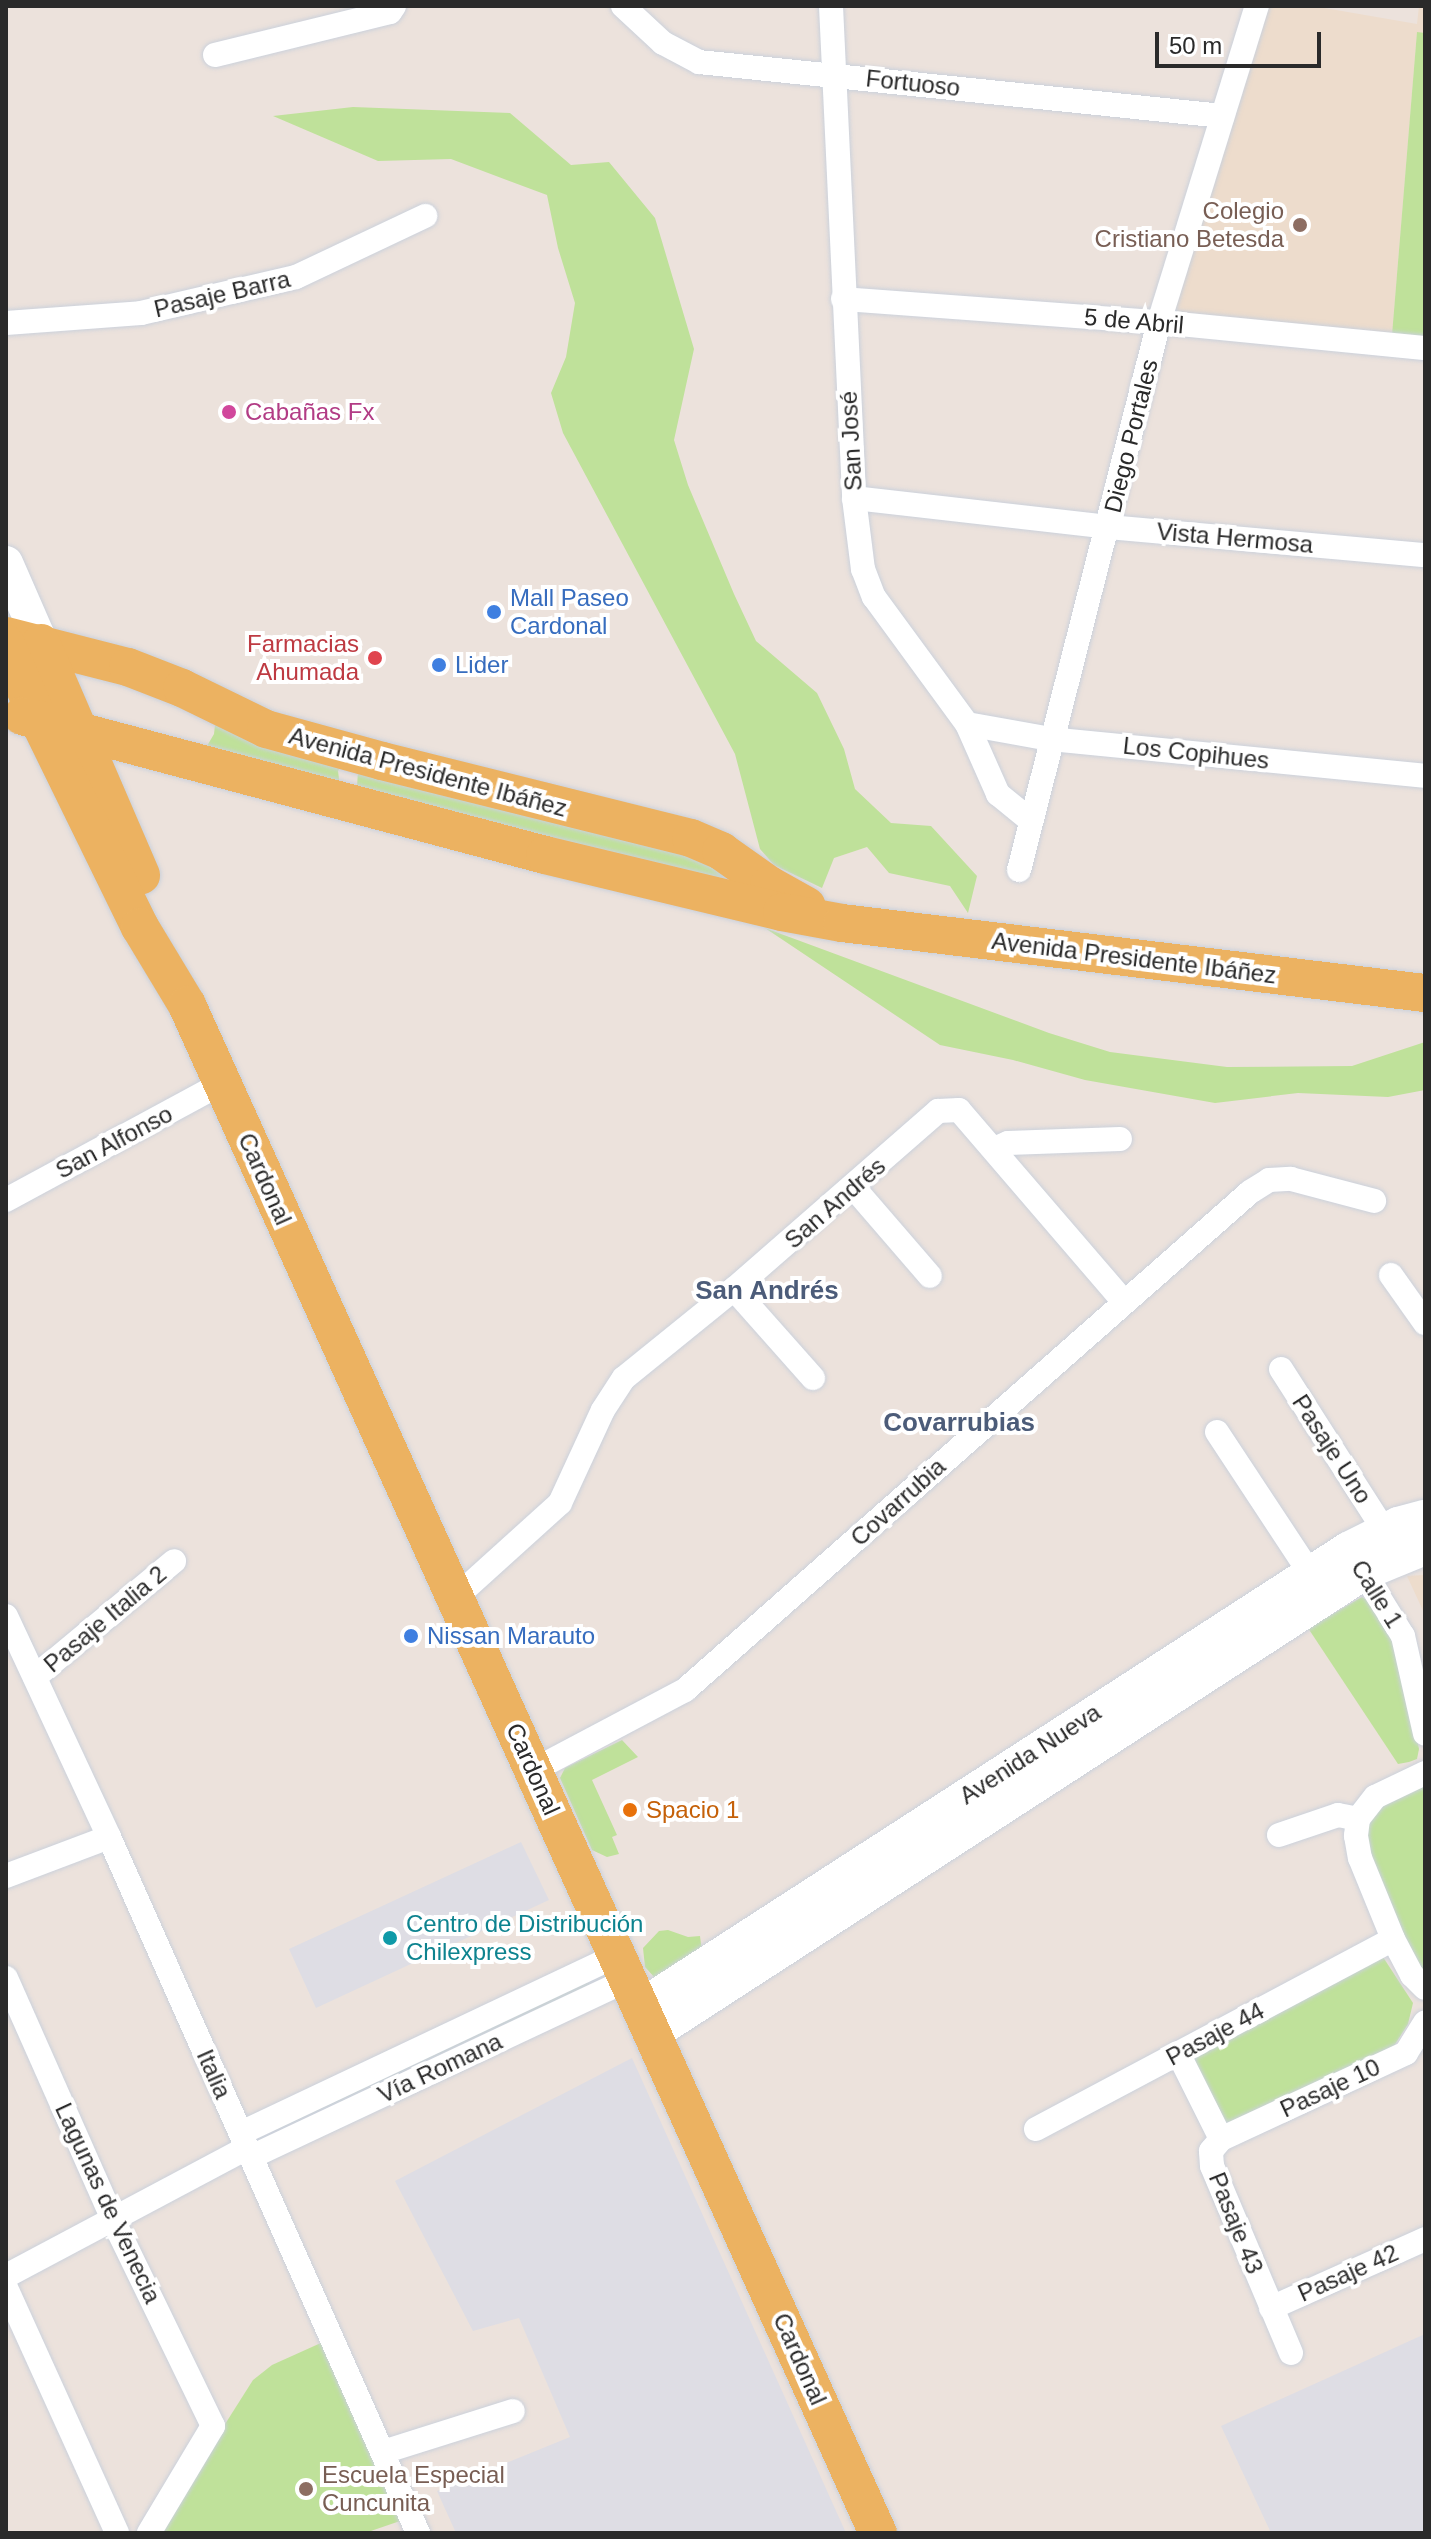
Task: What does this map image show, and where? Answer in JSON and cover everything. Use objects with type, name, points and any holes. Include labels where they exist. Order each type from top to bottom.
[{"type":"main road","name":"Avenida Presidente Ibáñez","points":[[18,641],[117,663],[182,688],[266,729],[691,838],[742,864],[789,897],[842,923]]},
{"type":"main road","name":"Cardonal","points":[[18,641],[17,719],[70,785],[140,927],[187,1005],[878,2533]]},
{"type":"main road","name":"Cardonal","points":[[18,641],[79,730],[165,927],[187,1005]]},
{"type":"main road","points":[[166,754],[187,750],[203,733],[202,710],[182,688]]},
{"type":"main road","name":"Avenida Presidente Ibáñez","points":[[17,719],[79,730],[364,808],[713,897],[842,923],[1425,993]]},
{"type":"main road","points":[[364,808],[350,797],[347,776],[364,761],[382,761]]},
{"type":"main road","points":[[713,897],[739,890],[744,878],[742,864]]},
{"type":"street","points":[[215,55],[390,12],[394,6]]},
{"type":"street","name":"Fortuoso","points":[[623,6],[663,43],[699,62],[1222,116]]},
{"type":"street","name":"San José","points":[[831,6],[854,498],[863,569],[874,597],[967,724],[998,794],[1030,820]]},
{"type":"street","name":"Diego Portales","points":[[1019,870],[1159,322],[1257,6]]},
{"type":"street","name":"Pasaje Barra","points":[[6,323],[141,313],[296,277],[425,216]]},
{"type":"street","name":"5 de Abril","points":[[843,299],[1159,322],[1425,348]]},
{"type":"street","name":"Vista Hermosa","points":[[854,498],[1109,527],[1425,555]]},
{"type":"street","points":[[6,563],[18,641]]},
{"type":"street","name":"Los Copihues","points":[[967,724],[1050,739],[1425,776]]},
{"type":"street","name":"San Alfonso","points":[[6,1200],[222,1083]]},
{"type":"street","name":"San Andrés","points":[[456,1597],[560,1503],[603,1410],[624,1378],[854,1188],[938,1111],[959,1110],[1124,1302]]},
{"type":"street","points":[[994,1149],[1008,1143],[1120,1139]]},
{"type":"street","name":"Covarrubia","points":[[534,1770],[685,1690],[1250,1192],[1269,1180],[1291,1179],[1374,1201]]},
{"type":"street","points":[[854,1188],[930,1276]]},
{"type":"street","points":[[1391,1275],[1425,1323]]},
{"type":"street","points":[[734,1289],[813,1378]]},
{"type":"street","name":"Pasaje Uno","points":[[1281,1369],[1384,1530]]},
{"type":"street","points":[[1217,1432],[1310,1573]]},
{"type":"street","name":"Avenida Nueva","points":[[635,1993],[873,1873],[1356,1561],[1384,1530],[1425,1517]]},
{"type":"street","name":"Avenida Nueva","points":[[1104,1724],[1310,1573],[1425,1548]]},
{"type":"street","name":"Pasaje Italia 2","points":[[35,1677],[174,1561]]},
{"type":"street","name":"Calle 1","points":[[1356,1561],[1403,1636],[1425,1734]]},
{"type":"street","name":"Italia","points":[[6,1616],[109,1837],[383,2452],[411,2531]]},
{"type":"street","points":[[1425,1773],[1375,1797],[1358,1819],[1356,1836],[1360,1858],[1393,1939],[1412,1975],[1425,1988]]},
{"type":"street","points":[[1279,1835],[1329,1817],[1358,1819]]},
{"type":"street","points":[[6,1876],[109,1837]]},
{"type":"street","name":"Pasaje 44","points":[[1036,2129],[1393,1939]]},
{"type":"street","name":"Lagunas de Venecia","points":[[6,1978],[113,2220],[213,2426],[149,2533]]},
{"type":"street","name":"Vía Romana","points":[[6,2276],[247,2146],[635,1993]]},
{"type":"street","name":"Pasaje 10","points":[[1221,2139],[1406,2053],[1425,2022]]},
{"type":"street","name":"Pasaje 43","points":[[1178,2053],[1221,2139],[1211,2151],[1212,2166],[1291,2353]]},
{"type":"street","name":"Pasaje 42","points":[[1271,2308],[1425,2239]]},
{"type":"street","points":[[6,2288],[117,2533]]},
{"type":"street","points":[[383,2452],[513,2411]]},
{"type":"shaded area","name":"Colegio Cristiano Betesda","points":[[1262,6],[1313,6],[1417,24],[1419,6],[1425,6],[1425,33],[1417,33],[1392,335],[1172,315]]},
{"type":"shaded area","points":[[1425,1575],[1425,1615],[1407,1576]]},
{"type":"shaded area","points":[[521,1842],[549,1900],[316,2008],[289,1949]]},
{"type":"shaded area","points":[[632,2058],[846,2533],[456,2533],[437,2491],[570,2437],[519,2318],[473,2331],[395,2181]]},
{"type":"shaded area","points":[[1425,2334],[1425,2533],[1271,2533],[1221,2426]]},
{"type":"green space","points":[[1417,32],[1425,33],[1425,338],[1392,335]]},
{"type":"green space","points":[[353,107],[510,113],[571,165],[609,162],[655,218],[694,349],[674,440],[688,485],[734,594],[756,641],[817,693],[844,749],[855,789],[891,823],[931,826],[977,876],[968,913],[950,886],[889,873],[867,847],[834,858],[822,888],[774,865],[760,849],[735,754],[563,433],[551,393],[566,357],[575,303],[558,248],[547,195],[451,159],[378,161],[273,116]]},
{"type":"green space","points":[[216,716],[344,762],[338,771],[340,787],[207,746],[214,734]]},
{"type":"green space","points":[[358,772],[654,842],[734,875],[725,883],[357,786]]},
{"type":"green space","points":[[765,928],[1049,1033],[1110,1052],[1227,1067],[1352,1066],[1425,1042],[1425,1090],[1388,1097],[1298,1093],[1215,1103],[1085,1080],[1013,1060],[940,1045]]},
{"type":"green space","points":[[1362,1597],[1372,1604],[1398,1648],[1419,1749],[1417,1759],[1409,1762],[1398,1764],[1308,1628]]},
{"type":"green space","points":[[622,1740],[638,1757],[592,1780],[617,1835],[612,1837],[619,1854],[607,1857],[592,1850],[560,1778],[565,1768]]},
{"type":"green space","points":[[1421,1784],[1425,1789],[1425,1983],[1364,1856],[1367,1815]]},
{"type":"green space","points":[[668,1930],[688,1937],[700,1936],[702,1952],[655,1978],[645,1967],[643,1948],[659,1931]]},
{"type":"green space","points":[[1383,1957],[1413,2003],[1408,2024],[1394,2046],[1223,2128],[1191,2064],[1196,2051]]},
{"type":"green space","points":[[587,1982],[590,1984],[274,2131],[274,2129]]},
{"type":"green space","points":[[323,2342],[403,2520],[365,2533],[156,2533],[253,2380],[272,2365]]},
{"type":"place","name":"Colegio Cristiano Betesda","points":[[1300,225]]},
{"type":"place","name":"Cabañas Fx","points":[[229,412]]},
{"type":"place","name":"Mall Paseo Cardonal","points":[[494,612]]},
{"type":"place","name":"Farmacias Ahumada","points":[[375,658]]},
{"type":"place","name":"Lider","points":[[439,665]]},
{"type":"place","name":"Nissan Marauto","points":[[411,1636]]},
{"type":"place","name":"Spacio 1","points":[[630,1810]]},
{"type":"place","name":"Centro de Distribución Chilexpress","points":[[390,1938]]},
{"type":"place","name":"Escuela Especial Cuncunita","points":[[306,2489]]},
{"type":"district","name":"San Andrés","points":[[767,1291]]},
{"type":"district","name":"Covarrubias","points":[[959,1423]]}]
